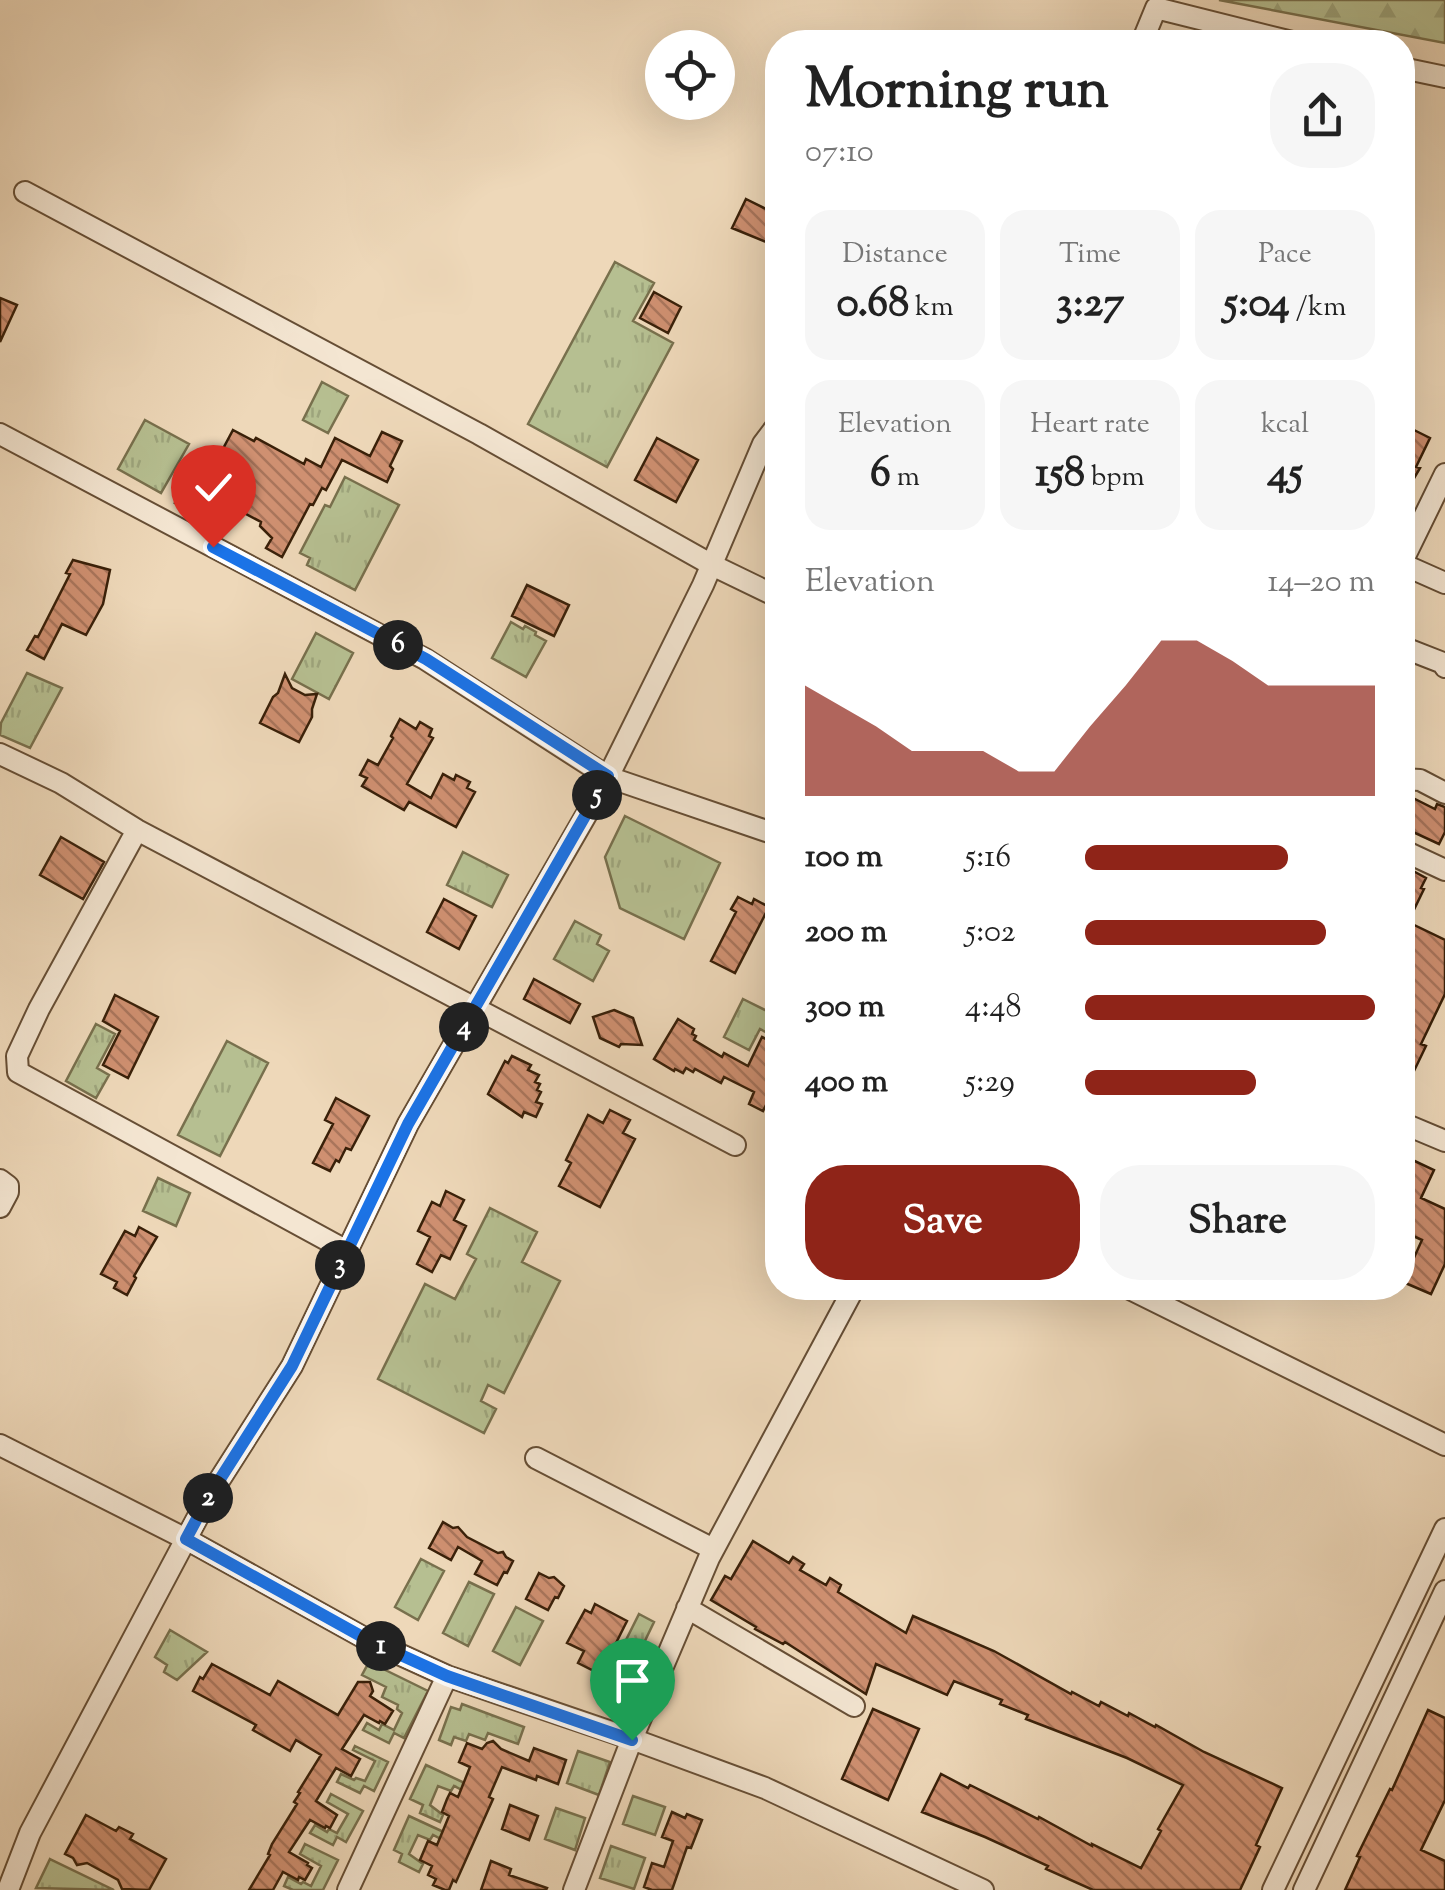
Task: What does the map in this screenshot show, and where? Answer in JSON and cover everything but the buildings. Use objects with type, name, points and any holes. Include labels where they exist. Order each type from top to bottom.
[{"type":"street","points":[[1135,0],[1244,30]]},
{"type":"street","points":[[1147,30],[1156,8]]},
{"type":"street","points":[[1415,71],[1445,77]]},
{"type":"street","points":[[26,192],[462,424],[712,565],[765,590]]},
{"type":"street","points":[[0,434],[426,659],[608,776],[765,830]]},
{"type":"street","points":[[8,1890],[30,1833],[208,1498],[292,1366],[408,1124],[608,776],[712,565],[765,443]]},
{"type":"street","points":[[1415,536],[1445,474]]},
{"type":"street","points":[[1415,569],[1445,583]]},
{"type":"street","points":[[1415,652],[1445,666]]},
{"type":"street","points":[[0,754],[735,1146]]},
{"type":"street","points":[[1415,780],[1443,786]]},
{"type":"street","points":[[137,830],[40,1009],[17,1056],[18,1072],[347,1251]]},
{"type":"street","points":[[1415,856],[1445,870]]},
{"type":"street","points":[[1415,1128],[1445,1141]]},
{"type":"street","points":[[0,1180],[8,1186],[8,1192],[0,1207]]},
{"type":"street","points":[[574,1890],[713,1549],[848,1300]]},
{"type":"street","points":[[1152,1300],[1445,1445]]},
{"type":"street","points":[[0,1445],[186,1539],[368,1640],[447,1676],[764,1788],[973,1888]]},
{"type":"street","points":[[536,1458],[713,1549]]},
{"type":"street","points":[[1273,1890],[1445,1529]]},
{"type":"street","points":[[1304,1890],[1445,1591]]},
{"type":"street","points":[[687,1608],[854,1706]]},
{"type":"street","points":[[348,1890],[447,1676]]},
{"type":"green space","points":[[1219,0],[1445,0],[1445,43],[1415,37],[1415,30],[1377,30]]},
{"type":"green space","points":[[615,262],[654,283],[633,321],[673,343],[607,467],[528,424]]},
{"type":"green space","points":[[322,382],[348,396],[328,433],[303,420]]},
{"type":"green space","points":[[145,420],[189,444],[161,493],[118,469]]},
{"type":"green space","points":[[345,477],[399,505],[355,590],[307,565],[310,558],[300,553]]},
{"type":"green space","points":[[511,622],[523,629],[525,626],[546,641],[526,677],[492,658]]},
{"type":"green space","points":[[316,633],[353,653],[329,699],[292,679]]},
{"type":"green space","points":[[27,673],[62,688],[30,748],[0,735],[1,723]]},
{"type":"green space","points":[[625,816],[720,863],[684,939],[620,908],[605,857]]},
{"type":"green space","points":[[463,852],[508,875],[492,907],[447,885]]},
{"type":"green space","points":[[575,921],[601,935],[597,944],[609,951],[593,981],[554,959]]},
{"type":"green space","points":[[743,999],[765,1010],[765,1032],[760,1029],[749,1050],[724,1037]]},
{"type":"green space","points":[[96,1024],[115,1034],[97,1068],[109,1075],[96,1098],[66,1081]]},
{"type":"green space","points":[[227,1041],[268,1063],[220,1156],[178,1135]]},
{"type":"green space","points":[[158,1178],[190,1193],[176,1226],[143,1211]]},
{"type":"green space","points":[[490,1208],[537,1232],[522,1262],[560,1281],[504,1393],[488,1385],[481,1401],[496,1409],[484,1433],[378,1379],[425,1284],[455,1299],[476,1259],[467,1254]]},
{"type":"green space","points":[[421,1559],[444,1571],[418,1620],[395,1607]]},
{"type":"green space","points":[[469,1582],[494,1594],[468,1646],[443,1633]]},
{"type":"green space","points":[[516,1607],[543,1621],[520,1665],[493,1651]]},
{"type":"green space","points":[[639,1614],[654,1622],[627,1678],[611,1670]]},
{"type":"green space","points":[[170,1630],[207,1652],[177,1680],[164,1672],[167,1665],[155,1657]]},
{"type":"green space","points":[[369,1662],[428,1691],[404,1738],[394,1733],[389,1743],[363,1730],[367,1723],[379,1730],[382,1724],[394,1730],[402,1713],[398,1705],[382,1697],[386,1687],[362,1675]]},
{"type":"green space","points":[[462,1704],[524,1727],[518,1744],[488,1733],[485,1740],[469,1734],[466,1741],[454,1737],[451,1745],[439,1740],[451,1707],[460,1710]]},
{"type":"green space","points":[[355,1746],[388,1762],[374,1791],[364,1786],[360,1793],[337,1782],[341,1774],[365,1781],[375,1761],[353,1750]]},
{"type":"green space","points":[[578,1751],[610,1762],[599,1795],[567,1783]]},
{"type":"green space","points":[[426,1765],[469,1785],[466,1792],[454,1786],[451,1791],[438,1786],[430,1805],[443,1815],[440,1822],[420,1813],[423,1805],[410,1799]]},
{"type":"green space","points":[[331,1794],[363,1811],[346,1842],[337,1837],[333,1845],[310,1833],[315,1825],[337,1833],[348,1814],[327,1802]]},
{"type":"green space","points":[[633,1796],[665,1807],[655,1835],[623,1824]]},
{"type":"green space","points":[[556,1808],[585,1818],[575,1850],[545,1839]]},
{"type":"green space","points":[[409,1816],[448,1834],[445,1841],[433,1835],[430,1840],[418,1835],[409,1854],[423,1864],[419,1872],[399,1862],[402,1854],[394,1850]]},
{"type":"green space","points":[[305,1844],[338,1860],[323,1890],[293,1890],[284,1886],[288,1877],[311,1886],[321,1866],[300,1854]]},
{"type":"green space","points":[[611,1846],[645,1858],[634,1889],[600,1878]]},
{"type":"green space","points":[[50,1859],[114,1890],[36,1888]]},
{"type":"route","points":[[213,547],[426,659],[608,776],[408,1124],[292,1366],[186,1539],[368,1640],[447,1676],[632,1740]]}]
